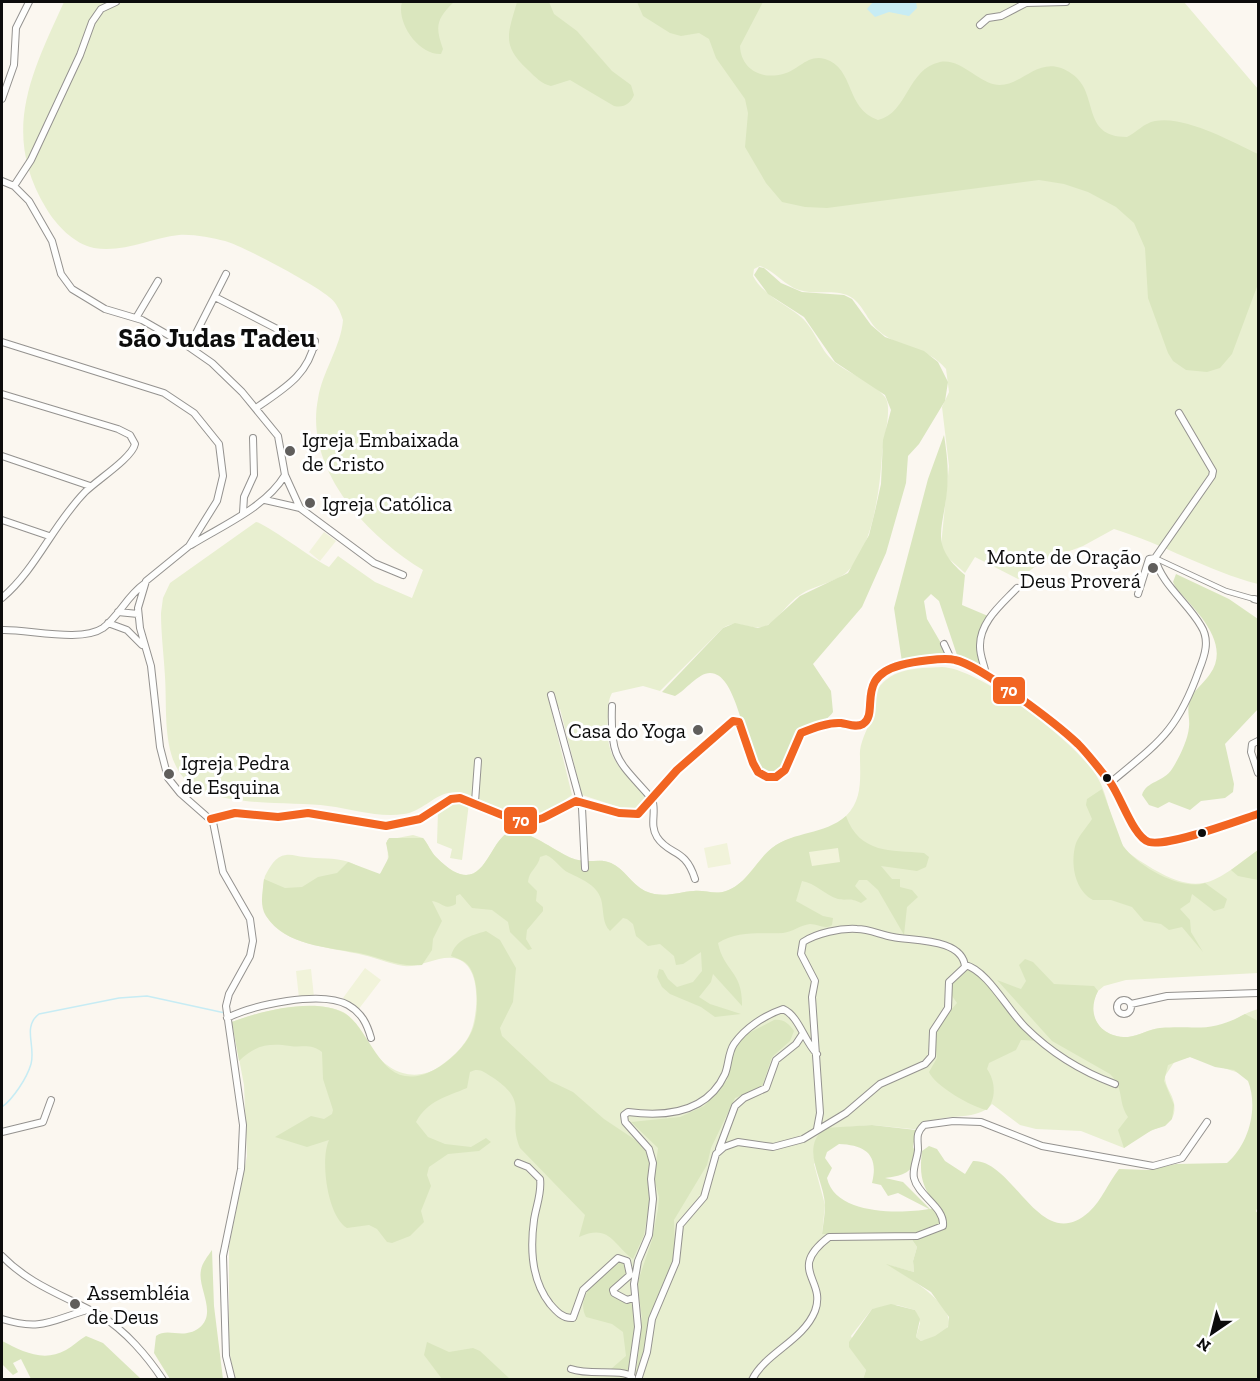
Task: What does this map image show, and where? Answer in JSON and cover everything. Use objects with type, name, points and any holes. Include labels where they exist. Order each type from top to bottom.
[{"type":"street","points":[[2,99],[14,65],[16,28],[29,2]]},
{"type":"street","points":[[14,186],[31,160],[80,55],[92,22],[102,9],[116,2]]},
{"type":"street","points":[[980,25],[988,18],[1001,16],[1026,3],[1066,2]]},
{"type":"street","points":[[3,182],[14,186],[29,201],[50,235],[66,283],[105,309],[136,318],[189,347],[212,363],[256,408],[278,436],[285,476],[300,508]]},
{"type":"street","points":[[189,347],[226,274]]},
{"type":"street","points":[[136,318],[158,281]]},
{"type":"street","points":[[215,297],[315,344],[310,361],[300,376],[256,408]]},
{"type":"street","points":[[2,342],[164,393],[202,420],[219,444],[224,476],[217,501],[189,546]]},
{"type":"street","points":[[2,394],[106,425],[130,435],[135,444],[130,454],[90,486],[59,521],[26,576],[2,598]]},
{"type":"street","points":[[1155,558],[1212,476],[1213,471],[1179,413]]},
{"type":"street","points":[[243,513],[244,498],[254,475],[253,438]]},
{"type":"street","points":[[2,456],[90,486]]},
{"type":"street","points":[[2,630],[91,633],[108,623],[127,599],[189,546],[265,500],[285,476]]},
{"type":"street","points":[[265,500],[280,501],[300,508],[376,565],[403,575]]},
{"type":"street","points":[[2,520],[49,536]]},
{"type":"street","points":[[1110,783],[1148,752],[1174,726],[1191,694],[1206,646],[1207,638],[1201,625],[1159,570],[1155,558]]},
{"type":"street","points":[[1138,594],[1145,564],[1149,559],[1155,558],[1226,591],[1256,599]]},
{"type":"street","points":[[145,584],[139,598],[138,614],[151,666],[160,747],[168,778],[180,792],[211,819],[223,872],[248,913],[253,937],[248,961],[227,999],[227,1018],[239,1086],[243,1125],[241,1169],[223,1256],[226,1356],[232,1380]]},
{"type":"street","points":[[986,675],[980,650],[981,634],[993,614],[1017,588]]},
{"type":"street","points":[[118,612],[138,614]]},
{"type":"street","points":[[108,623],[127,630],[146,650]]},
{"type":"street","points":[[127,630],[140,628]]},
{"type":"street","points":[[944,644],[951,659]]},
{"type":"street","points":[[211,819],[235,813],[278,817],[308,813],[373,826],[386,826],[420,819],[450,799],[460,798],[475,802],[502,816],[529,822],[543,818],[571,802],[580,801],[619,813],[633,814],[641,812],[677,770],[733,721],[738,721],[756,770],[765,777],[776,777],[786,769],[801,733],[831,723],[855,726],[865,722],[869,715],[871,690],[881,674],[902,665],[951,659],[986,675],[1074,741],[1110,783],[1129,812],[1136,832],[1150,842],[1181,837],[1258,814]]},
{"type":"street","points":[[551,695],[580,801],[585,868]]},
{"type":"street","points":[[612,706],[611,737],[615,754],[652,799],[655,806],[652,828],[658,840],[683,856],[690,864],[695,879]]},
{"type":"street","points":[[1258,741],[1252,744],[1251,749],[1258,773]]},
{"type":"street","points":[[475,802],[478,761]]},
{"type":"street","points":[[817,1129],[820,1113],[812,997],[815,981],[800,950],[808,939],[837,930],[865,930],[905,939],[933,941],[949,948],[965,964],[983,974],[1010,1012],[1059,1057],[1115,1084]]},
{"type":"street","points":[[719,1151],[738,1142],[773,1147],[803,1139],[846,1113],[880,1084],[905,1075],[929,1060],[933,1051],[933,1031],[948,1008],[949,982],[963,970],[965,964]]},
{"type":"street","points":[[1131,1004],[1167,996],[1258,993]]},
{"type":"street","points":[[227,1018],[269,1004],[331,1000],[342,1002],[356,1011],[365,1022],[371,1038]]},
{"type":"street","points":[[634,1378],[638,1327],[633,1298],[638,1261],[649,1235],[653,1199],[651,1179],[653,1163],[649,1149],[625,1122],[624,1115],[628,1112],[665,1113],[700,1104],[721,1081],[735,1042],[751,1027],[780,1010],[787,1010],[792,1014],[802,1035],[817,1054]]},
{"type":"street","points":[[634,1378],[647,1352],[652,1319],[676,1262],[680,1225],[704,1197],[735,1106],[744,1098],[766,1088],[776,1060],[796,1044],[802,1035]]},
{"type":"street","points":[[2,1132],[43,1122],[51,1100]]},
{"type":"street","points":[[752,1380],[760,1368],[778,1354],[810,1321],[818,1297],[808,1268],[812,1255],[829,1237],[917,1236],[943,1226],[941,1216],[917,1185],[914,1177],[918,1152],[916,1138],[924,1125],[953,1121],[981,1122],[1042,1146],[1153,1166],[1182,1158],[1207,1122]]},
{"type":"street","points":[[518,1163],[528,1167],[540,1179],[534,1222],[533,1266],[540,1289],[555,1310],[568,1319],[573,1318],[583,1290],[618,1258],[627,1261],[630,1275],[613,1290],[614,1293],[619,1298],[633,1298]]},
{"type":"street","points":[[2,1256],[33,1282],[88,1310],[120,1332],[149,1360],[163,1380]]},
{"type":"street","points":[[2,1319],[27,1326],[38,1326],[88,1310]]},
{"type":"street","points":[[571,1369],[592,1374],[619,1372],[634,1378]]},
{"type":"green space","points":[[64,2],[1184,2],[1258,89],[1258,584],[1239,579],[1114,529],[1083,546],[1043,561],[1018,579],[975,557],[965,573],[947,557],[941,546],[949,466],[942,407],[949,392],[946,369],[930,355],[895,341],[879,331],[858,303],[849,296],[799,290],[760,266],[754,269],[753,276],[763,289],[806,322],[831,359],[875,387],[885,397],[888,408],[887,424],[874,516],[864,547],[857,560],[843,575],[800,595],[766,626],[734,624],[723,628],[660,691],[643,686],[612,693],[608,707],[607,730],[611,753],[622,770],[647,797],[641,805],[628,810],[582,795],[560,709],[552,713],[572,795],[538,817],[526,819],[515,817],[471,795],[460,793],[448,793],[410,813],[394,815],[311,804],[246,801],[205,792],[189,783],[178,770],[170,749],[161,613],[163,598],[170,583],[256,522],[329,567],[338,556],[375,582],[412,598],[423,570],[381,539],[362,520],[345,499],[331,476],[321,451],[316,425],[318,399],[323,379],[339,340],[343,320],[332,299],[278,266],[234,244],[220,240],[179,235],[116,249],[87,246],[66,233],[46,208],[32,181],[25,154],[23,129],[32,79]]},
{"type":"green space","points":[[402,2],[454,2],[440,19],[438,29],[443,49],[441,54],[424,49],[411,36],[402,19]]},
{"type":"green space","points":[[517,2],[549,2],[554,14],[577,31],[612,71],[631,85],[634,95],[631,101],[624,106],[614,106],[570,80],[551,86],[536,78],[519,61],[510,46],[509,31]]},
{"type":"green space","points":[[637,2],[763,2],[740,46],[741,54],[748,67],[760,74],[775,75],[788,72],[813,59],[825,59],[835,64],[841,71],[860,107],[867,115],[878,120],[888,116],[896,109],[921,73],[929,66],[940,62],[956,64],[991,84],[999,85],[1008,84],[1033,71],[1051,66],[1072,74],[1080,82],[1086,92],[1096,122],[1112,135],[1127,137],[1151,122],[1167,120],[1208,131],[1258,154],[1258,284],[1232,354],[1220,368],[1207,372],[1186,370],[1173,361],[1148,298],[1145,248],[1134,223],[1116,207],[1088,192],[1064,184],[1039,180],[827,208],[805,207],[782,202],[766,183],[745,147],[748,113],[745,99],[716,58],[709,39],[699,33],[681,36],[670,33],[643,16]]},
{"type":"green space","points":[[759,267],[764,268],[781,283],[802,292],[844,295],[852,299],[871,325],[885,337],[924,351],[938,362],[948,382],[945,401],[919,444],[908,456],[906,483],[886,553],[862,607],[813,664],[831,691],[833,712],[826,719],[799,730],[778,770],[768,773],[760,765],[753,752],[735,701],[720,677],[710,673],[706,674],[675,696],[662,692],[723,628],[735,623],[758,628],[768,625],[800,596],[848,573],[869,535],[881,484],[883,440],[891,410],[885,395],[835,362],[804,317],[768,294],[754,275]]},
{"type":"green space","points":[[944,435],[948,477],[941,527],[942,545],[946,554],[965,575],[962,605],[988,616],[983,626],[983,671],[958,658],[939,601],[931,594],[924,601],[927,619],[949,657],[902,662],[894,608],[928,479]]},
{"type":"green space","points":[[324,532],[336,541],[320,561],[309,552]]},
{"type":"green space","points":[[1176,574],[1229,599],[1258,619],[1258,709],[1225,744],[1234,784],[1233,792],[1225,798],[1201,801],[1190,810],[1169,802],[1158,808],[1149,805],[1142,795],[1147,787],[1164,777],[1172,769],[1188,732],[1190,699],[1210,674],[1216,662],[1217,651],[1214,639],[1201,617],[1176,588],[1173,582]]},
{"type":"green space","points":[[942,667],[959,671],[1002,693],[1068,744],[1085,761],[1101,784],[1119,839],[1124,847],[1153,869],[1170,878],[1198,884],[1220,877],[1258,850],[1258,973],[1126,980],[1104,986],[1098,991],[1093,1009],[1094,1017],[1103,1029],[1110,1034],[1128,1037],[1160,1028],[1217,1027],[1258,1009],[1258,1072],[1239,1073],[1190,1057],[1175,1061],[1165,1076],[1174,1103],[1172,1118],[1166,1124],[1146,1133],[1124,1148],[1081,1131],[1036,1129],[1020,1125],[992,1104],[976,1114],[937,1120],[929,1123],[922,1130],[872,1125],[847,1127],[814,1164],[825,1205],[822,1234],[908,1234],[917,1247],[913,1261],[914,1272],[888,1265],[913,1280],[939,1303],[947,1314],[948,1325],[940,1334],[921,1341],[916,1337],[920,1323],[915,1310],[897,1305],[872,1309],[851,1336],[866,1370],[863,1379],[234,1379],[229,1349],[229,1246],[247,1156],[244,1085],[232,1022],[272,1010],[303,1006],[331,1008],[343,1012],[352,1019],[370,1047],[385,1064],[413,1075],[433,1070],[458,1051],[467,1040],[472,1028],[476,1005],[474,979],[466,964],[460,960],[446,958],[414,965],[398,965],[313,944],[283,932],[272,923],[265,910],[263,894],[265,876],[276,860],[288,855],[338,859],[378,875],[387,863],[387,840],[413,835],[423,838],[436,857],[453,871],[466,875],[476,872],[505,835],[514,831],[533,837],[574,859],[611,863],[640,888],[652,893],[664,895],[694,891],[718,893],[726,891],[740,883],[772,848],[790,839],[820,831],[838,823],[846,816],[858,795],[861,747],[870,721],[874,698],[880,686],[887,679],[903,671]]},
{"type":"green space","points":[[1102,789],[1123,846],[1130,854],[1160,875],[1195,885],[1205,883],[1227,899],[1224,908],[1214,911],[1192,894],[1190,902],[1180,909],[1190,920],[1191,932],[1203,952],[1182,927],[1169,930],[1161,924],[1144,921],[1132,907],[1111,900],[1093,900],[1081,890],[1075,875],[1074,850],[1092,819],[1086,805],[1087,799]]},
{"type":"green space","points":[[455,802],[469,803],[462,860],[450,858],[452,849],[437,843],[438,811]]},
{"type":"green space","points":[[846,816],[859,837],[868,844],[888,850],[924,853],[929,857],[926,867],[917,871],[881,866],[892,879],[900,879],[900,887],[912,890],[918,897],[907,907],[904,935],[878,890],[867,880],[859,880],[855,886],[867,899],[861,903],[838,899],[802,881],[796,901],[823,916],[833,918],[832,925],[824,927],[810,924],[783,933],[742,934],[718,943],[724,960],[740,985],[742,1006],[713,974],[711,982],[699,997],[710,1004],[741,1014],[715,1017],[701,1007],[670,994],[662,987],[657,977],[659,969],[663,970],[668,979],[677,987],[693,982],[702,971],[701,952],[683,964],[676,965],[674,956],[660,944],[648,946],[636,936],[633,924],[627,919],[623,918],[610,931],[606,925],[601,899],[596,889],[566,871],[546,855],[540,857],[528,882],[537,891],[536,901],[543,907],[543,911],[527,930],[526,939],[532,949],[528,950],[510,932],[508,922],[492,910],[472,908],[460,894],[456,896],[456,904],[452,906],[432,901],[442,921],[433,939],[432,950],[422,965],[397,963],[359,953],[308,944],[284,934],[274,926],[266,916],[263,907],[264,879],[285,888],[302,887],[318,877],[337,873],[348,862],[380,874],[389,857],[386,843],[389,838],[423,838],[436,857],[453,871],[466,875],[476,872],[505,835],[514,831],[533,837],[574,859],[611,863],[645,891],[664,895],[694,891],[722,892],[733,888],[746,878],[772,848],[790,838],[828,827]]},
{"type":"green space","points":[[727,843],[731,864],[708,868],[704,848]]},
{"type":"green space","points":[[838,848],[840,862],[812,866],[809,852]]},
{"type":"green space","points":[[1258,850],[1258,880],[1238,876],[1231,870]]},
{"type":"green space","points":[[486,931],[500,940],[516,968],[513,1002],[500,1028],[502,1036],[550,1081],[573,1092],[604,1119],[637,1141],[646,1150],[650,1159],[649,1204],[644,1235],[633,1259],[604,1234],[589,1233],[579,1237],[585,1215],[520,1148],[516,1137],[515,1102],[511,1094],[492,1077],[479,1070],[470,1072],[467,1088],[432,1104],[416,1122],[428,1137],[445,1144],[471,1147],[486,1138],[491,1142],[479,1151],[448,1154],[429,1167],[427,1175],[431,1186],[421,1211],[424,1222],[410,1236],[392,1243],[387,1242],[377,1229],[369,1225],[347,1228],[334,1212],[327,1187],[325,1160],[329,1140],[307,1147],[275,1137],[311,1116],[324,1119],[332,1114],[333,1110],[323,1079],[322,1052],[310,1047],[269,1045],[251,1051],[239,1061],[232,1022],[288,1007],[319,1006],[344,1013],[354,1021],[380,1058],[389,1068],[401,1075],[416,1076],[434,1070],[451,1058],[465,1043],[472,1031],[476,1016],[477,996],[474,978],[465,963],[451,956],[453,950],[460,942]]},
{"type":"green space","points":[[1025,959],[1033,962],[1054,984],[1094,986],[1098,991],[1093,1009],[1098,1024],[1110,1034],[1118,1036],[1128,1037],[1160,1028],[1212,1026],[1245,1014],[1258,1021],[1258,1207],[1256,1211],[1258,1214],[1258,1379],[863,1379],[866,1370],[849,1347],[849,1342],[872,1309],[891,1304],[915,1310],[920,1319],[916,1337],[921,1341],[935,1336],[948,1327],[949,1317],[931,1292],[886,1264],[914,1272],[913,1261],[917,1247],[908,1234],[822,1234],[824,1195],[813,1154],[817,1136],[825,1128],[872,1125],[916,1130],[913,1147],[918,1158],[912,1168],[896,1176],[885,1178],[903,1182],[930,1209],[937,1207],[925,1187],[921,1168],[922,1151],[929,1146],[937,1149],[945,1161],[965,1174],[973,1161],[988,1164],[1002,1174],[1042,1215],[1056,1222],[1072,1222],[1089,1212],[1119,1169],[1149,1170],[1176,1164],[1227,1163],[1241,1147],[1246,1137],[1252,1115],[1248,1081],[1234,1070],[1215,1067],[1190,1057],[1168,1065],[1164,1081],[1174,1105],[1172,1119],[1165,1126],[1152,1130],[1124,1148],[1118,1130],[1128,1117],[1115,1079],[1052,1041],[997,980],[1021,989],[1026,981],[1019,965]],"holes":[[[839,1144],[863,1149],[868,1153],[874,1165],[872,1183],[881,1185],[888,1196],[898,1193],[929,1209],[886,1211],[855,1205],[842,1199],[832,1190],[827,1178],[832,1168],[825,1158],[827,1152]]]},
{"type":"green space","points":[[365,968],[381,980],[358,1010],[343,998]]},
{"type":"green space","points":[[311,969],[314,997],[299,998],[296,971]]},
{"type":"green space","points":[[969,969],[974,969],[1040,1041],[1021,1040],[1016,1050],[989,1063],[987,1069],[992,1078],[994,1095],[987,1110],[955,1095],[938,1083],[929,1072],[937,1058],[934,1036],[944,1018],[957,1003],[952,996],[951,984]]},
{"type":"green space","points":[[774,1020],[786,1022],[794,1031],[790,1041],[772,1057],[762,1087],[735,1098],[711,1148],[707,1165],[674,1220],[673,1263],[651,1313],[644,1356],[636,1376],[642,1317],[637,1284],[652,1240],[659,1197],[654,1178],[658,1148],[631,1122],[680,1117],[704,1106],[727,1080],[733,1054],[740,1041],[747,1034]]},
{"type":"green space","points":[[212,1250],[214,1306],[223,1379],[170,1379],[154,1353],[156,1336],[166,1333],[187,1333],[199,1328],[204,1322],[207,1308],[201,1270]]},
{"type":"green space","points":[[617,1261],[625,1262],[627,1275],[612,1287],[611,1293],[620,1300],[631,1303],[635,1319],[635,1337],[629,1372],[611,1369],[626,1356],[623,1332],[612,1324],[586,1317],[583,1309],[587,1293]]},
{"type":"green space","points":[[86,1336],[103,1343],[141,1379],[31,1379],[21,1359],[13,1363],[18,1372],[13,1375],[2,1364],[2,1341],[41,1356],[66,1350]]},
{"type":"green space","points":[[427,1342],[449,1352],[473,1348],[480,1351],[510,1379],[442,1379],[424,1355]]},
{"type":"water","points":[[873,2],[916,2],[917,8],[909,16],[889,12],[875,17],[867,9]]},
{"type":"waterway","points":[[2,1107],[15,1094],[29,1070],[32,1057],[31,1025],[39,1014],[119,998],[147,996],[225,1013]]},
{"type":"transit line","name":"70","points":[[211,819],[235,813],[278,817],[308,813],[386,826],[420,819],[451,799],[460,798],[512,819],[529,822],[543,818],[576,801],[619,813],[638,814],[677,770],[733,721],[739,722],[758,772],[767,777],[776,777],[785,770],[801,733],[831,723],[855,726],[863,724],[870,712],[873,686],[878,678],[887,671],[901,665],[943,659],[967,664],[1000,684],[1037,710],[1078,744],[1110,782],[1138,833],[1149,842],[1171,841],[1258,814]]},
{"type":"place","name":"Igreja Embaixada de Cristo","points":[[290,451]]},
{"type":"place","name":"Igreja Católica","points":[[310,503]]},
{"type":"place","name":"Monte de Oração Deus Proverá","points":[[1153,568]]},
{"type":"place","name":"Casa do Yoga","points":[[698,730]]},
{"type":"place","name":"Igreja Pedra de Esquina","points":[[169,774]]},
{"type":"place","name":"Assembléia de Deus","points":[[75,1304]]},
{"type":"district","name":"São Judas Tadeu","points":[[217,338]]}]
